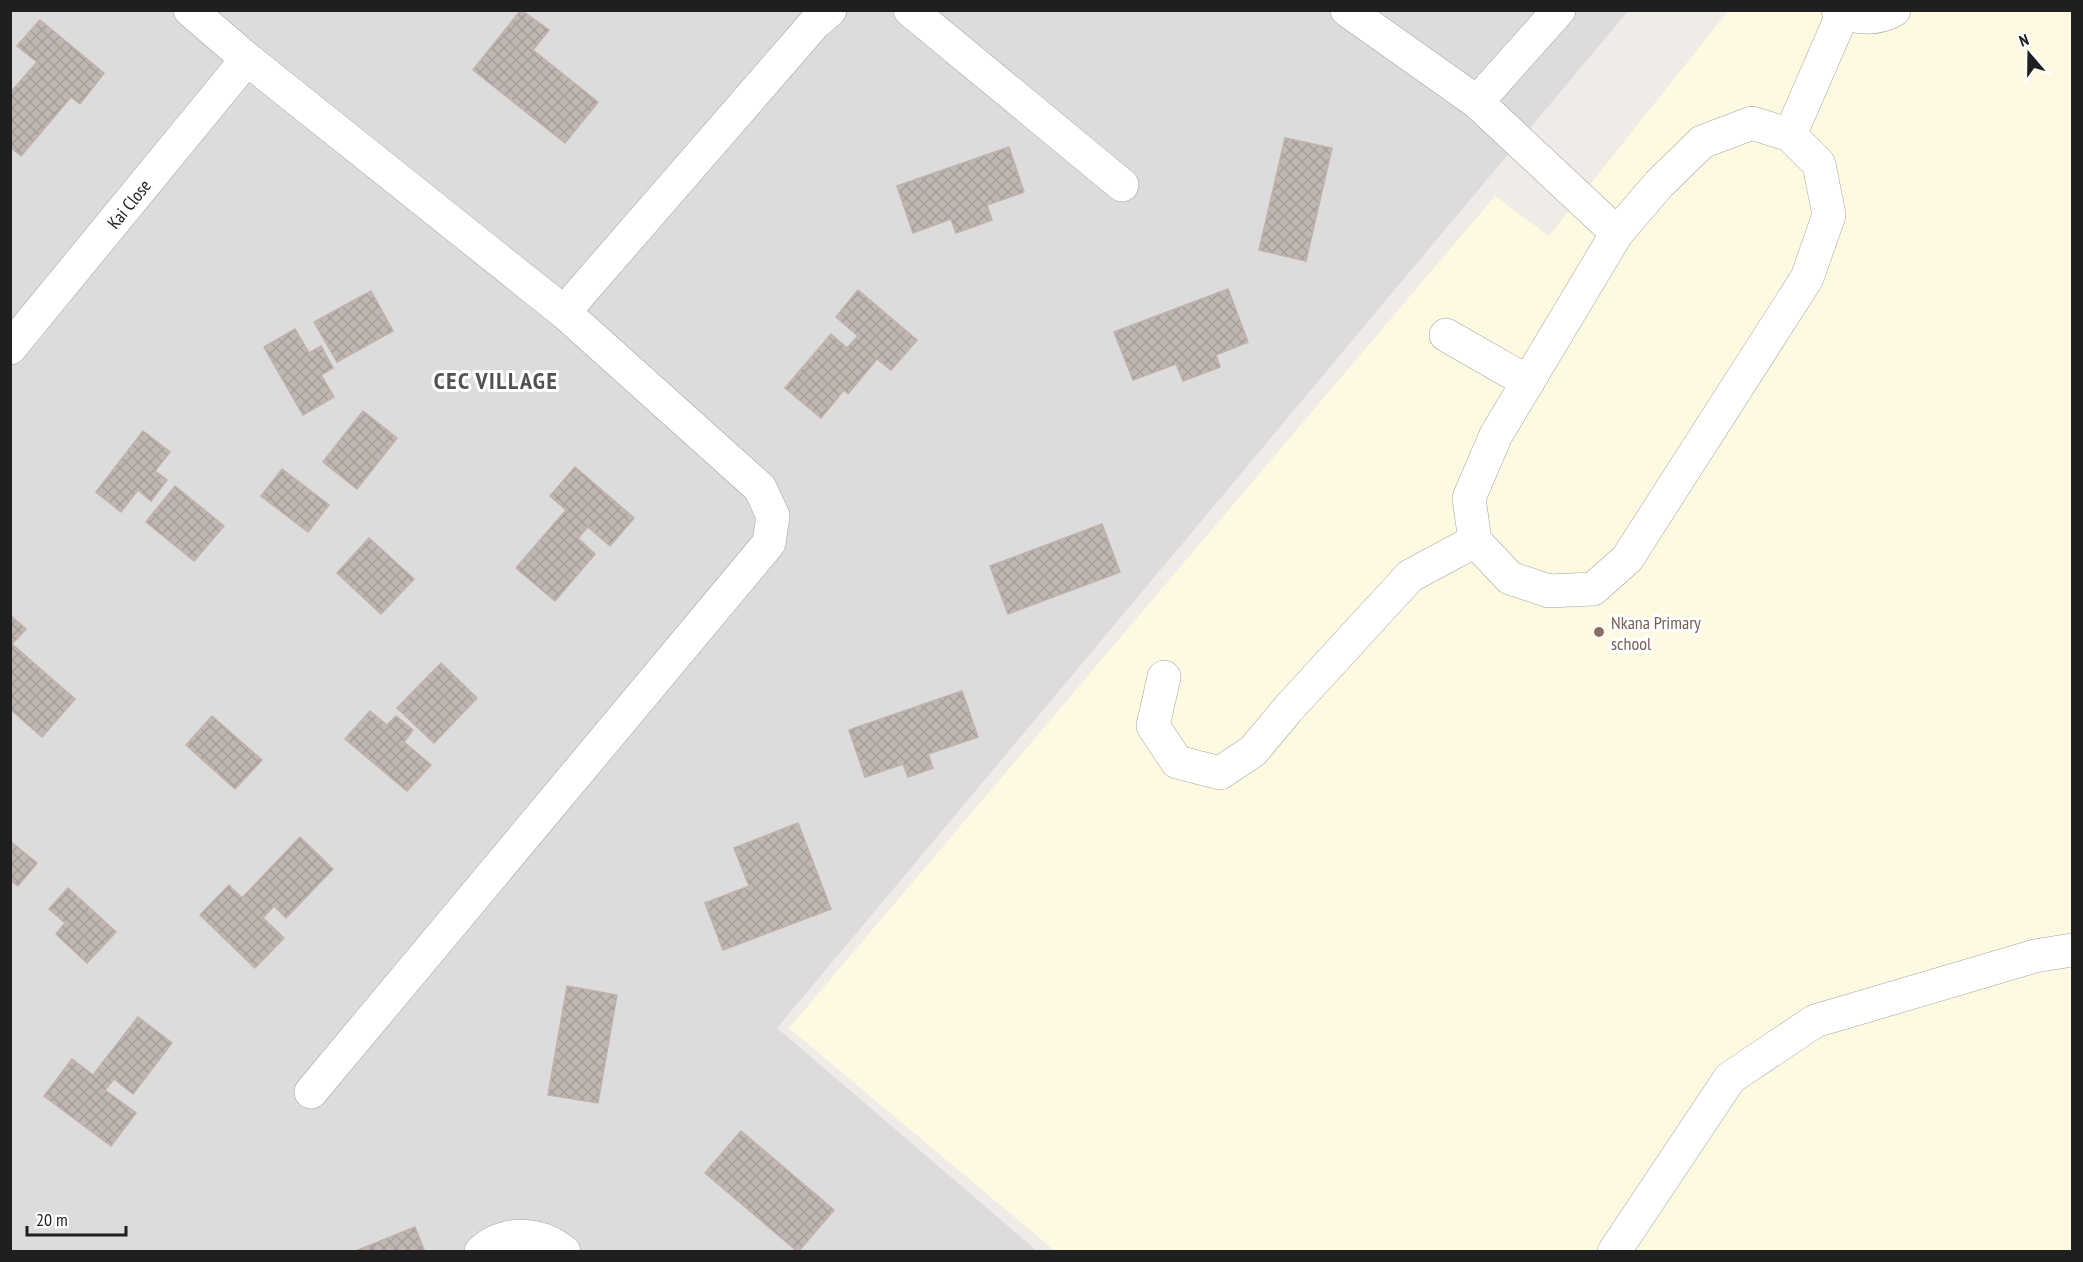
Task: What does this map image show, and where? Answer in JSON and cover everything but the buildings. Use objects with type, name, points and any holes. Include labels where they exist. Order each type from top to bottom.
[{"type":"street","points":[[190,10],[247,59],[564,312],[760,488],[774,516],[769,543],[312,1092]]},
{"type":"street","points":[[564,312],[814,24],[830,10]]},
{"type":"street","points":[[910,10],[1122,185]]},
{"type":"street","points":[[1347,10],[1477,102],[1617,233]]},
{"type":"street","points":[[1477,102],[1559,10]]},
{"type":"street","points":[[1790,135],[1840,12],[1874,17],[1894,10]]},
{"type":"street","name":"Kai Close","points":[[10,348],[247,59]]},
{"type":"street","points":[[1752,123],[1790,135],[1819,164],[1829,215],[1807,278],[1627,559],[1593,589],[1549,591],[1509,578],[1475,541],[1469,498],[1496,435],[1617,233],[1659,184],[1702,142],[1752,123]]},
{"type":"street","points":[[1446,335],[1528,382]]},
{"type":"street","points":[[1164,677],[1153,726],[1177,762],[1220,773],[1253,751],[1410,576],[1475,541]]},
{"type":"street","points":[[1614,1251],[1730,1078],[1815,1021],[2035,956],[2073,950]]},
{"type":"street","points":[[481,1251],[493,1240],[528,1235],[564,1251]]},
{"type":"shaded area","points":[[10,11],[1628,11],[777,1028],[1038,1252],[11,1251]]},
{"type":"shaded area","name":"Nkana Primary school","points":[[1728,11],[2072,11],[2072,1251],[1055,1251],[789,1028],[1495,196],[1549,236]]},
{"type":"place","name":"Nkana Primary school","points":[[1599,632]]},
{"type":"district","name":"CEC VILLAGE","points":[[496,380]]}]
